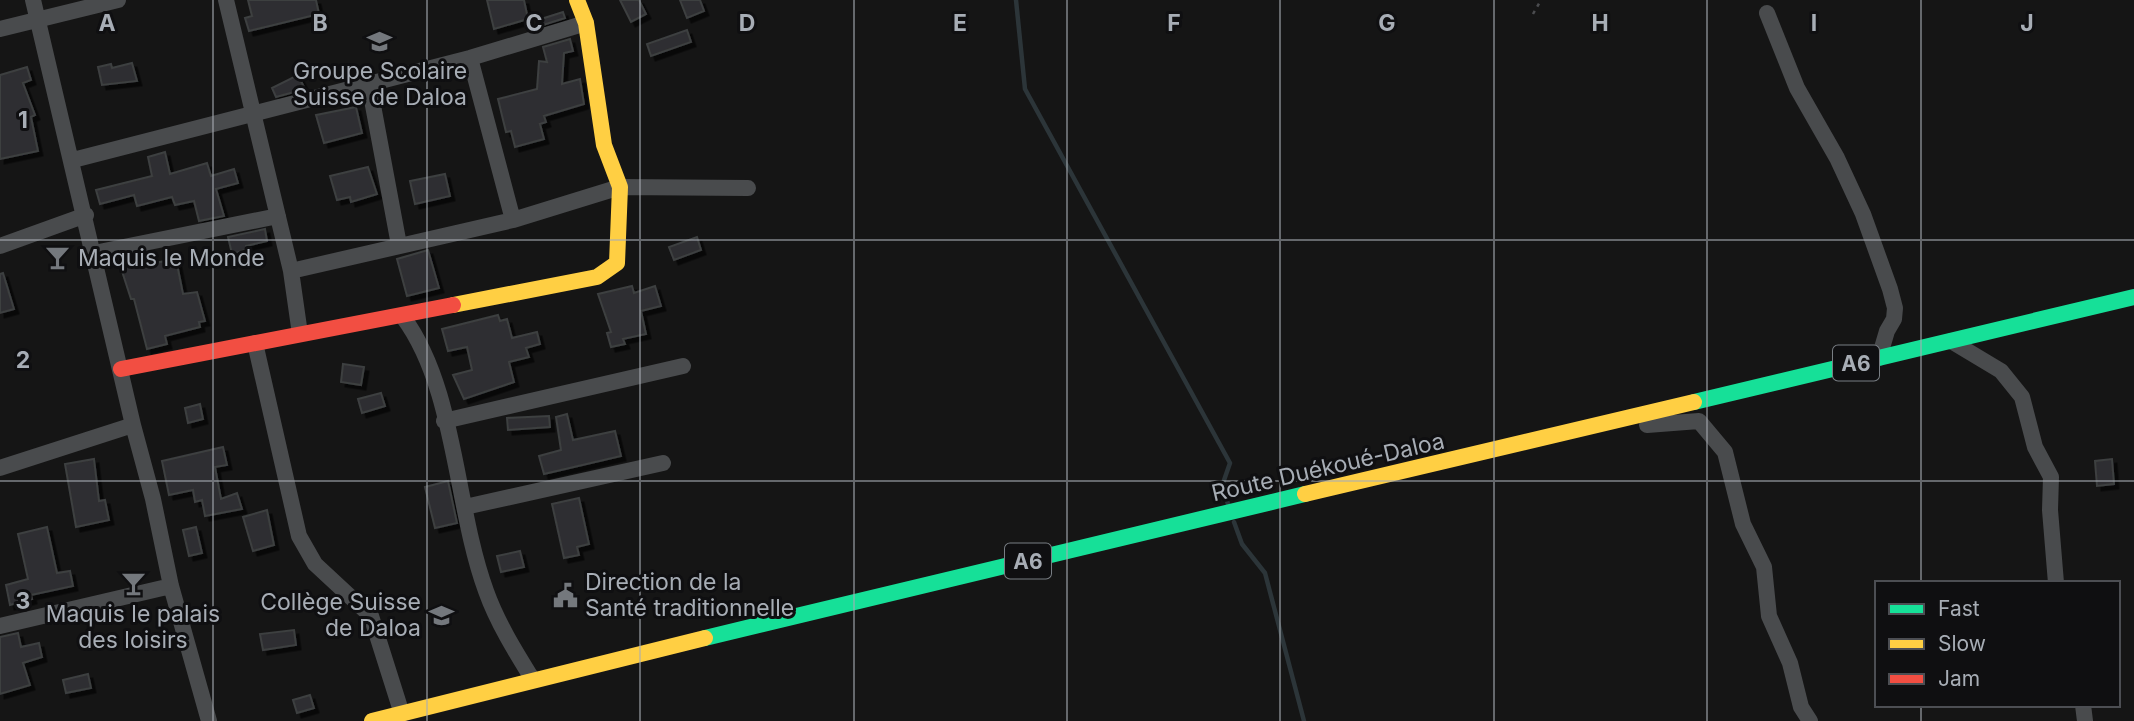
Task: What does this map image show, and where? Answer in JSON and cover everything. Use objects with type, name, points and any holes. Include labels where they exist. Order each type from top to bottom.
[{"type":"main road","points":[[121,369],[403,317],[597,277],[617,263],[620,187],[604,145],[586,23],[577,0]]},
{"type":"main road","name":"Route Duékoué-Daloa","points":[[533,680],[2134,297]]},
{"type":"main road","name":"A6","points":[[372,721],[533,680]]},
{"type":"street","points":[[33,0],[86,215],[133,425],[153,499],[171,586],[209,721]]},
{"type":"street","points":[[0,29],[118,0]]},
{"type":"street","points":[[226,0],[291,271],[300,334]]},
{"type":"street","points":[[1767,13],[1797,88],[1837,158],[1863,214],[1890,289],[1895,308],[1894,319],[1886,331],[1879,358]]},
{"type":"street","points":[[73,160],[253,111],[470,58],[586,23]]},
{"type":"street","points":[[470,58],[513,220]]},
{"type":"street","points":[[369,84],[399,245]]},
{"type":"street","points":[[291,271],[513,220],[620,187],[748,188]]},
{"type":"street","points":[[0,246],[86,215]]},
{"type":"street","points":[[94,253],[278,216]]},
{"type":"street","points":[[403,317],[428,358],[486,590],[510,644],[533,680]]},
{"type":"street","points":[[1950,340],[2001,371],[2022,397],[2035,447],[2051,477],[2050,510],[2056,581]]},
{"type":"street","points":[[255,343],[299,536],[316,564],[371,616],[402,713]]},
{"type":"street","points":[[444,421],[683,366]]},
{"type":"street","points":[[1578,431],[1699,421],[1721,444],[1743,524],[1764,566],[1769,616],[1790,663],[1801,707],[1810,721]]},
{"type":"street","points":[[1,466],[133,425]]},
{"type":"street","points":[[466,507],[663,463]]},
{"type":"street","points":[[0,626],[171,586]]},
{"type":"path","points":[[1532,14],[1541,0]]},
{"type":"building","points":[[248,0],[316,0],[319,14],[249,31],[245,18],[252,16]]},
{"type":"building","points":[[487,0],[524,0],[528,19],[494,29]]},
{"type":"building","points":[[620,0],[639,0],[646,14],[631,22]]},
{"type":"building","points":[[680,0],[700,0],[704,11],[687,18]]},
{"type":"building","points":[[563,12],[565,18],[540,26],[538,20]]},
{"type":"building","points":[[687,30],[691,42],[651,56],[647,44]]},
{"type":"building","points":[[570,39],[573,51],[564,53],[562,84],[580,79],[584,104],[544,116],[546,122],[540,124],[544,139],[515,147],[511,131],[506,132],[498,99],[537,89],[539,61],[547,62],[543,47]]},
{"type":"building","points":[[132,63],[137,81],[102,85],[98,67],[111,64],[112,68]]},
{"type":"building","points":[[27,67],[31,80],[23,83],[35,115],[31,117],[38,151],[0,159],[0,75]]},
{"type":"building","points":[[298,75],[305,89],[276,97],[272,88]]},
{"type":"building","points":[[356,107],[362,133],[324,143],[316,115]]},
{"type":"building","points":[[165,152],[170,174],[207,163],[211,176],[234,169],[238,183],[216,189],[224,216],[199,221],[194,201],[175,205],[172,197],[137,206],[134,195],[100,204],[96,190],[152,176],[148,157]]},
{"type":"building","points":[[368,167],[377,194],[351,202],[350,197],[337,200],[330,176]]},
{"type":"building","points":[[445,174],[450,196],[415,204],[410,181]]},
{"type":"building","points":[[265,229],[267,241],[246,246],[246,250],[232,254],[228,237]]},
{"type":"building","points":[[697,237],[701,250],[674,260],[669,247]]},
{"type":"building","points":[[428,250],[439,288],[407,296],[397,259]]},
{"type":"building","points":[[147,255],[149,264],[176,259],[183,294],[197,292],[205,321],[199,322],[200,327],[165,336],[167,344],[147,349],[134,299],[131,299],[119,262]]},
{"type":"building","points":[[3,273],[14,309],[0,313],[0,274]]},
{"type":"building","points":[[632,286],[634,293],[655,286],[661,306],[641,311],[646,334],[623,339],[625,344],[611,347],[607,333],[611,332],[598,294]]},
{"type":"building","points":[[498,315],[500,321],[507,319],[512,338],[537,332],[540,344],[526,348],[529,357],[509,362],[514,382],[464,399],[453,375],[472,370],[467,347],[448,351],[442,329]]},
{"type":"building","points":[[343,364],[364,367],[361,385],[341,382]]},
{"type":"building","points":[[381,393],[385,406],[362,413],[358,399]]},
{"type":"building","points":[[200,404],[203,419],[188,423],[185,408]]},
{"type":"building","points":[[567,414],[573,440],[615,431],[621,456],[544,474],[539,456],[561,450],[556,417]]},
{"type":"building","points":[[549,416],[550,427],[508,430],[507,418]]},
{"type":"building","points":[[223,447],[227,465],[215,467],[221,499],[237,493],[242,509],[205,516],[202,500],[195,502],[193,490],[169,495],[162,461]]},
{"type":"building","points":[[94,459],[99,501],[105,500],[109,520],[76,527],[65,464]]},
{"type":"building","points":[[2112,459],[2114,484],[2097,486],[2095,461]]},
{"type":"building","points":[[448,481],[457,523],[435,528],[425,487]]},
{"type":"building","points":[[579,498],[589,544],[577,547],[579,555],[564,558],[552,504]]},
{"type":"building","points":[[267,510],[274,545],[253,551],[243,517]]},
{"type":"building","points":[[47,527],[57,573],[70,571],[73,586],[31,595],[32,599],[10,605],[6,585],[28,579],[18,534]]},
{"type":"building","points":[[196,527],[202,553],[189,556],[183,530]]},
{"type":"building","points":[[520,551],[524,567],[501,572],[497,556]]},
{"type":"building","points":[[294,630],[296,645],[263,650],[260,634]]},
{"type":"building","points":[[18,633],[21,647],[39,643],[42,657],[23,663],[30,685],[0,694],[0,637]]},
{"type":"building","points":[[88,674],[91,688],[66,693],[63,680]]},
{"type":"building","points":[[310,695],[314,708],[297,713],[293,700]]},
{"type":"waterway","points":[[1016,0],[1025,89],[1230,463],[1222,486],[1228,504]]},
{"type":"waterway","points":[[1234,522],[1242,544],[1265,573],[1304,721]]},
{"type":"traffic: fast","points":[[1694,402],[2134,297]]},
{"type":"traffic: fast","points":[[705,638],[1305,494]]},
{"type":"traffic: slow","points":[[453,305],[597,277],[617,263],[620,187],[604,145],[586,23],[577,0]]},
{"type":"traffic: slow","points":[[1305,494],[1694,402]]},
{"type":"traffic: slow","points":[[372,721],[705,638]]},
{"type":"traffic: jam","points":[[121,369],[453,305]]},
{"type":"place","name":"Groupe Scolaire Suisse de Daloa","points":[[380,41]]},
{"type":"place","name":"Maquis le Monde","points":[[58,258]]},
{"type":"place","name":"Maquis le palais des loisirs","points":[[133,584]]},
{"type":"place","name":"Direction de la Santé traditionnelle","points":[[565,595]]},
{"type":"place","name":"Collège Suisse de Daloa","points":[[441,615]]}]
